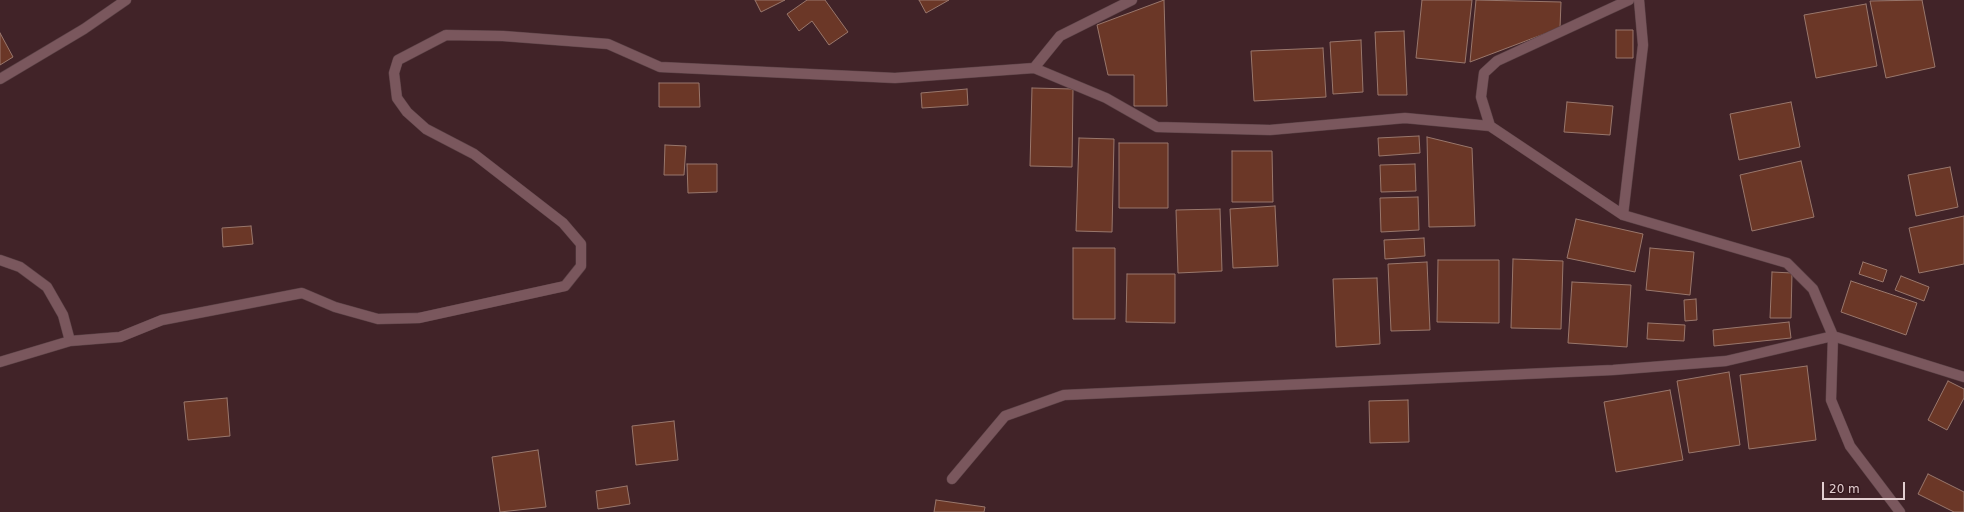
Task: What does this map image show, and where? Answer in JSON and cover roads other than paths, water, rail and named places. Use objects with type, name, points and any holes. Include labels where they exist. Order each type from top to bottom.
[{"type":"street","points":[[0,79],[84,29],[126,0]]},
{"type":"street","points":[[1034,68],[1060,36],[1132,0]]},
{"type":"street","points":[[1490,126],[1481,97],[1484,73],[1497,61],[1629,0]]},
{"type":"street","points":[[1622,215],[1643,45],[1639,0]]},
{"type":"street","points":[[0,362],[70,342],[120,337],[162,320],[302,293],[335,307],[378,319],[419,318],[565,286],[581,266],[581,244],[577,238],[563,223],[474,154],[426,129],[407,112],[396,98],[394,73],[398,60],[446,35],[503,36],[608,44],[660,67],[895,78],[1034,68],[1106,98],[1157,127],[1270,130],[1405,118],[1490,126],[1622,215],[1787,263],[1813,290],[1833,336],[1831,400],[1850,446],[1900,512]]},
{"type":"street","points":[[0,260],[20,267],[47,287],[63,315],[70,342]]},
{"type":"street","points":[[952,479],[1005,416],[1064,395],[1613,370],[1726,361],[1833,336],[1964,377]]}]
